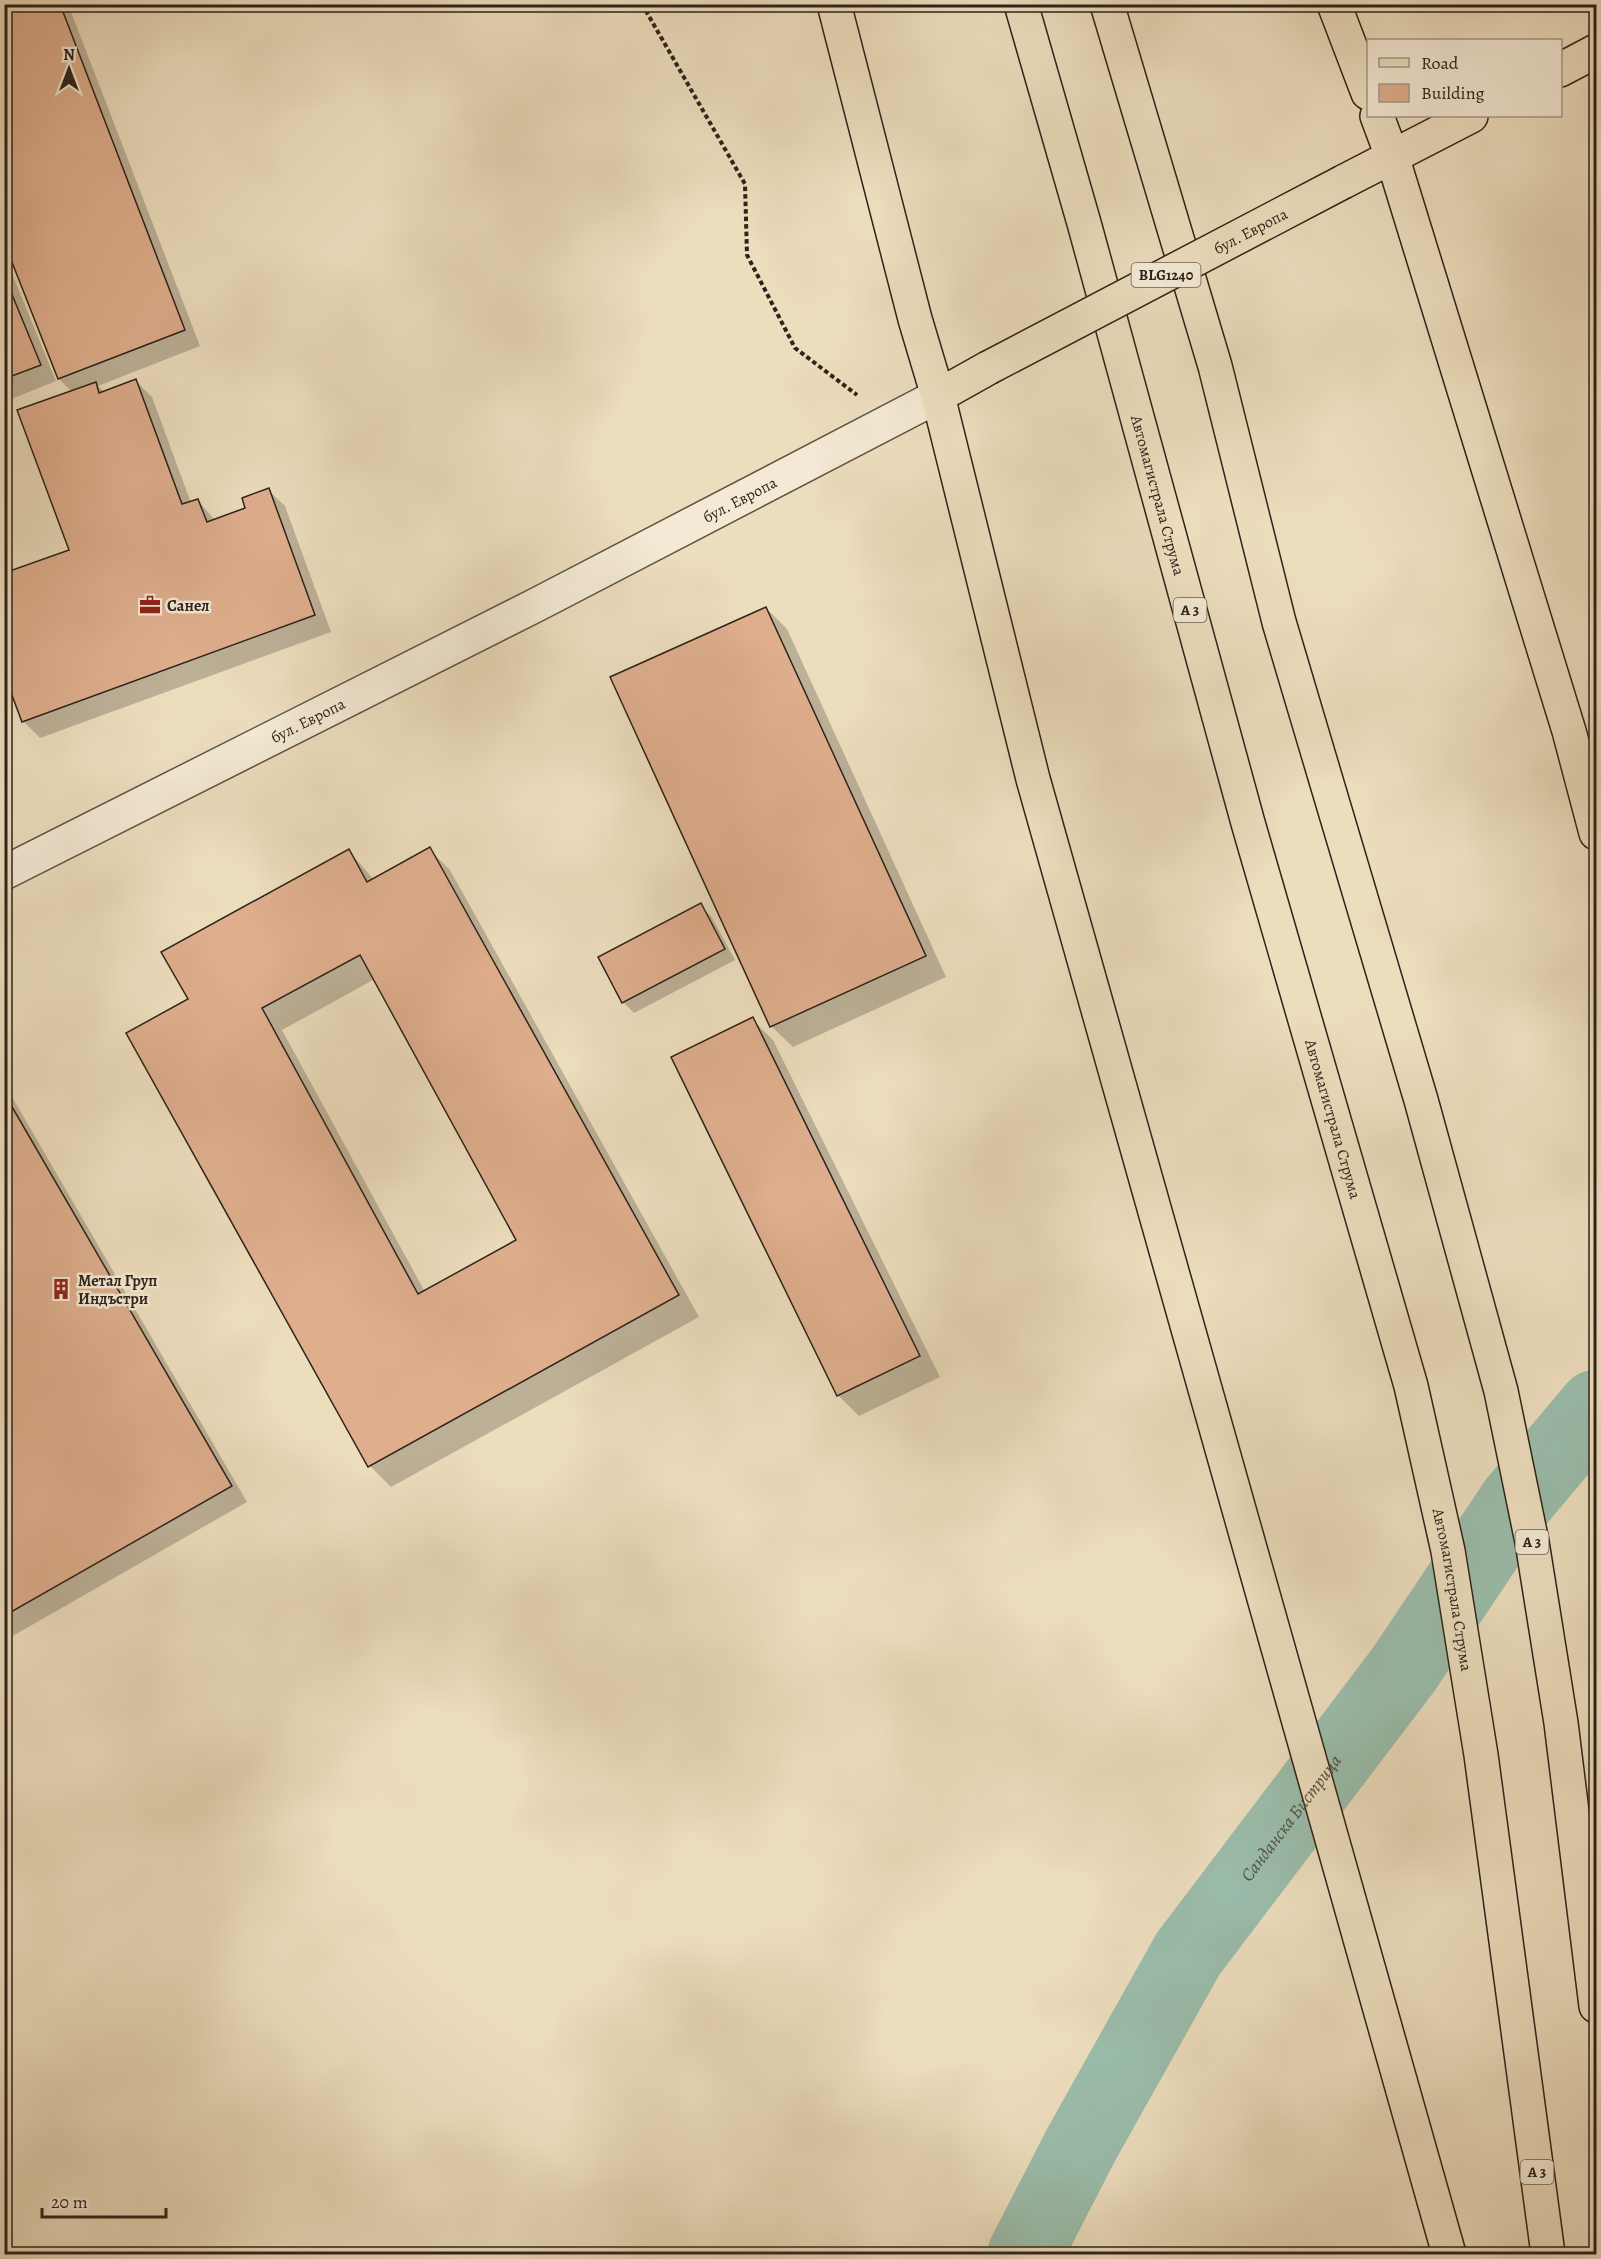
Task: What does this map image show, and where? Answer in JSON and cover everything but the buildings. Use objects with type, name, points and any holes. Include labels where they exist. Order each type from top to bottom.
[{"type":"main road","points":[[834,4],[915,319],[938,396],[1033,779],[1445,2240]]},
{"type":"main road","name":"Автомагистрала Струма","points":[[1021,4],[1084,223],[1248,823],[1411,1386],[1448,1551],[1481,1755],[1548,2254]]},
{"type":"main road","name":"A 3","points":[[1107,4],[1215,366],[1279,622],[1422,1100],[1501,1391],[1532,1542],[1561,1723],[1596,2000]]},
{"type":"main road","points":[[1334,4],[1367,90]]},
{"type":"main road","points":[[1562,69],[1596,51]]},
{"type":"main road","points":[[1377,117],[1392,156],[1569,731],[1596,833]]},
{"type":"main road","name":"бул. Европа","points":[[938,396],[1469,117]]},
{"type":"street","name":"бул. Европа","points":[[4,873],[538,604],[938,396]]},
{"type":"path","points":[[642,4],[745,184],[747,255],[795,348],[892,421]]},
{"type":"waterway","name":"Санданска Бистрица","points":[[1025,2254],[1081,2145],[1188,1954],[1404,1669],[1516,1502],[1596,1407]]},
{"type":"place","name":"Санел","points":[[150,605]]},
{"type":"place","name":"Метал Груп Индъстри","points":[[61,1289]]}]
